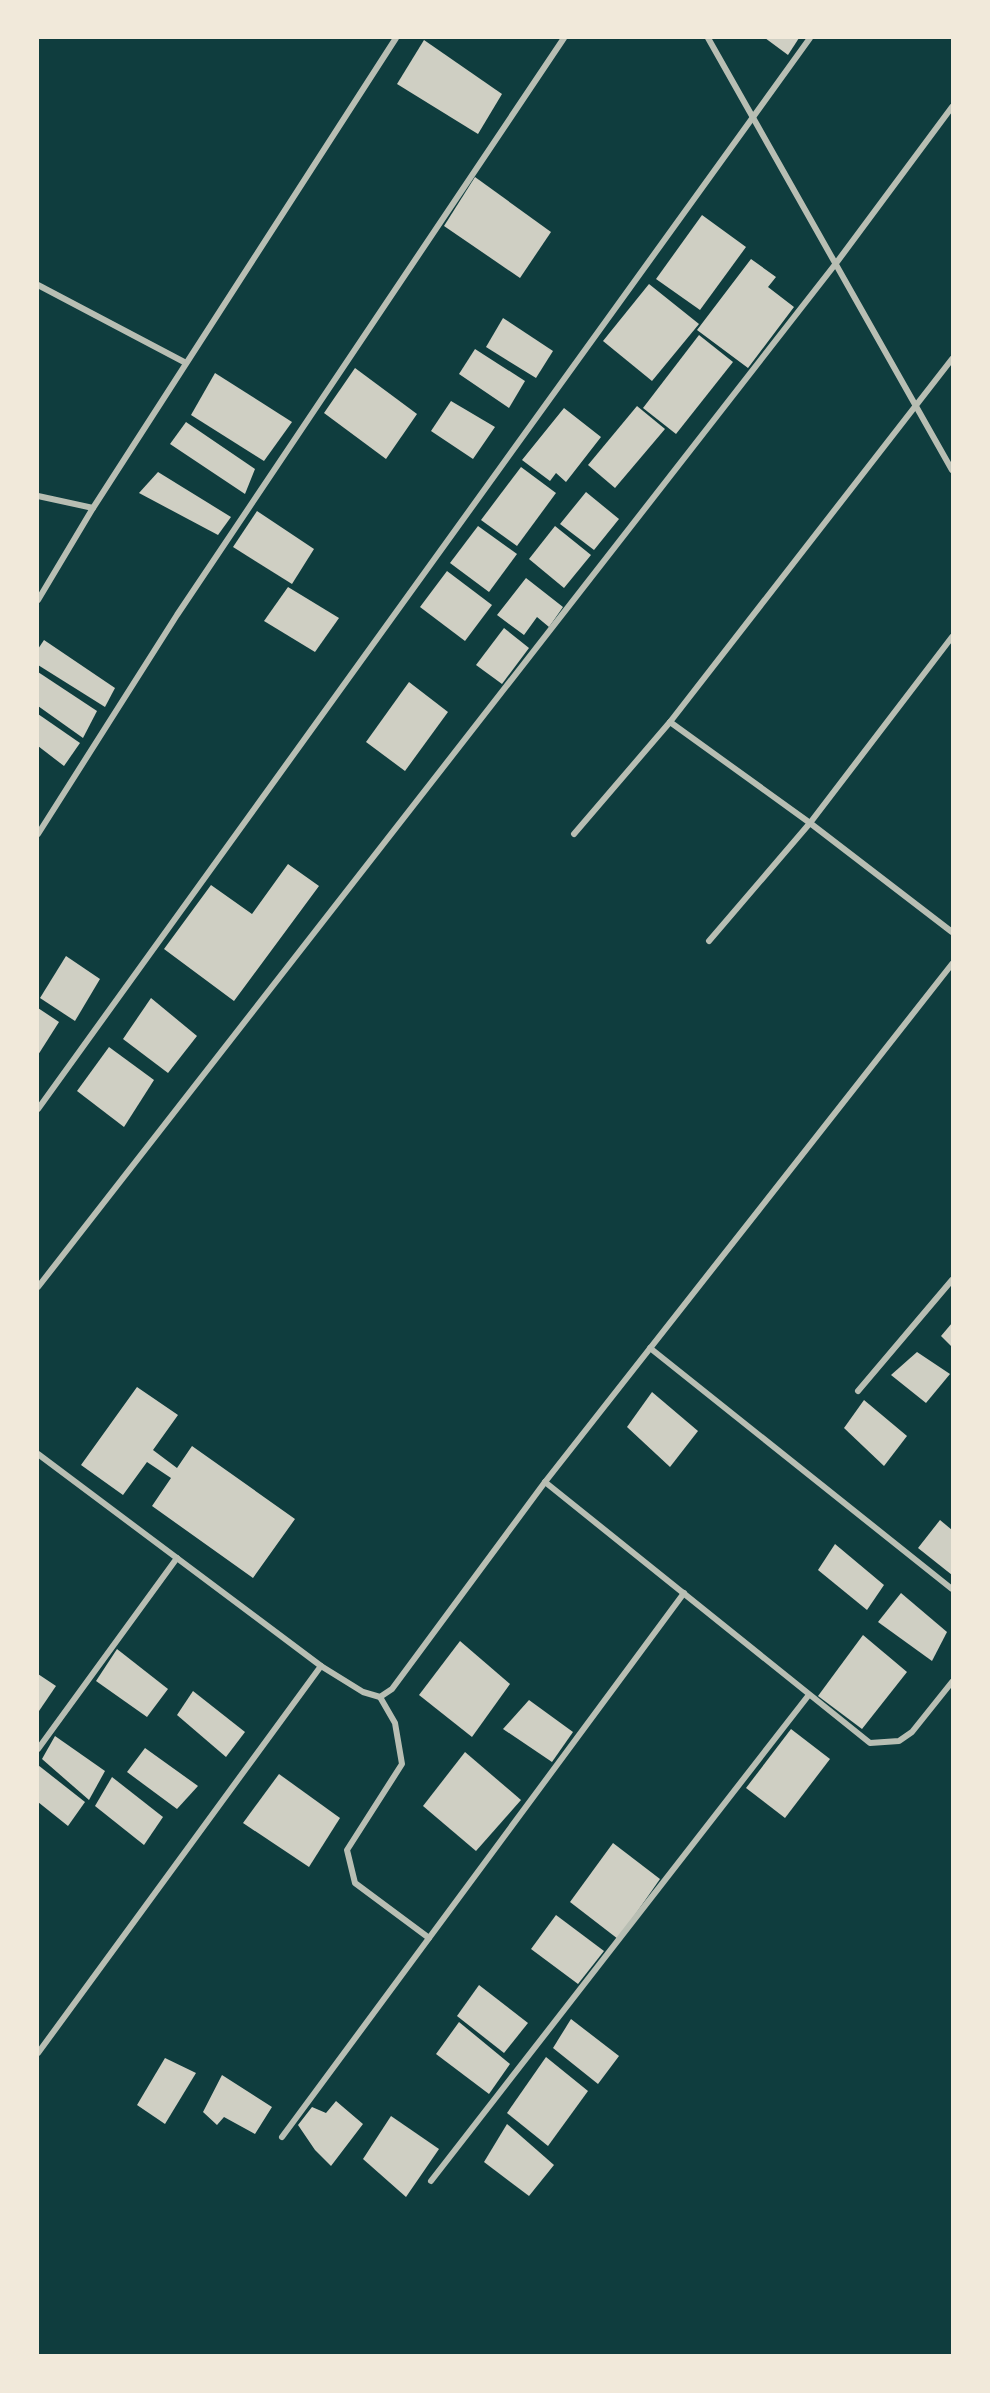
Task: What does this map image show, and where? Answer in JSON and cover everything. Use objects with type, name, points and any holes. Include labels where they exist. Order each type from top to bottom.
[{"type":"street","points":[[38,600],[93,508],[396,38]]},
{"type":"street","points":[[38,834],[177,615],[564,38]]},
{"type":"street","points":[[708,38],[751,117],[837,262],[952,470]]},
{"type":"street","points":[[38,1109],[810,38]]},
{"type":"street","points":[[38,1287],[837,262],[952,107]]},
{"type":"street","points":[[38,285],[186,363]]},
{"type":"street","points":[[574,834],[669,722],[952,359]]},
{"type":"street","points":[[38,496],[93,508]]},
{"type":"street","points":[[709,941],[810,823],[952,637]]},
{"type":"street","points":[[669,722],[810,823],[952,932]]},
{"type":"street","points":[[380,1697],[392,1689],[545,1482],[952,964]]},
{"type":"street","points":[[858,1391],[952,1280]]},
{"type":"street","points":[[650,1348],[952,1589]]},
{"type":"street","points":[[38,1454],[321,1666],[363,1692],[380,1697],[395,1723],[402,1764],[347,1850],[355,1883],[429,1938]]},
{"type":"street","points":[[545,1482],[808,1696],[870,1743],[899,1741],[912,1732],[952,1682]]},
{"type":"street","points":[[38,1749],[177,1558]]},
{"type":"street","points":[[282,2137],[684,1593]]},
{"type":"street","points":[[38,2053],[321,1666]]},
{"type":"street","points":[[431,2181],[808,1696]]},
{"type":"building","points":[[765,38],[799,38],[788,55]]},
{"type":"building","points":[[424,40],[502,94],[478,134],[397,84]]},
{"type":"building","points":[[475,177],[551,232],[520,278],[444,226]]},
{"type":"building","points":[[702,215],[746,247],[700,310],[656,279]]},
{"type":"building","points":[[751,259],[776,277],[768,287],[794,307],[748,368],[697,330]]},
{"type":"building","points":[[649,284],[699,324],[652,381],[603,341]]},
{"type":"building","points":[[503,318],[553,351],[536,378],[486,347]]},
{"type":"building","points":[[699,335],[733,362],[676,434],[643,408]]},
{"type":"building","points":[[475,349],[525,381],[509,408],[459,374]]},
{"type":"building","points":[[355,368],[417,414],[386,459],[324,413]]},
{"type":"building","points":[[215,373],[292,422],[264,461],[191,415]]},
{"type":"building","points":[[451,401],[495,427],[473,459],[431,431]]},
{"type":"building","points":[[637,406],[665,429],[615,488],[588,465]]},
{"type":"building","points":[[564,408],[601,437],[566,482],[556,473],[550,481],[522,460]]},
{"type":"building","points":[[186,422],[255,469],[245,494],[170,444]]},
{"type":"building","points":[[521,467],[556,493],[517,546],[481,520]]},
{"type":"building","points":[[158,472],[231,517],[218,535],[139,493]]},
{"type":"building","points":[[586,492],[619,519],[594,550],[560,524]]},
{"type":"building","points":[[257,511],[314,549],[292,584],[233,547]]},
{"type":"building","points":[[478,526],[517,554],[489,592],[450,563]]},
{"type":"building","points":[[555,526],[591,555],[564,588],[529,559]]},
{"type":"building","points":[[447,571],[492,605],[465,641],[420,607]]},
{"type":"building","points":[[526,578],[563,607],[549,627],[537,617],[524,635],[497,615]]},
{"type":"building","points":[[288,587],[339,618],[315,652],[264,621]]},
{"type":"building","points":[[504,628],[529,648],[502,684],[476,665]]},
{"type":"building","points":[[44,640],[115,688],[105,707],[38,665],[38,649]]},
{"type":"building","points":[[38,672],[97,711],[83,738],[38,706]]},
{"type":"building","points":[[409,682],[448,712],[405,771],[366,742]]},
{"type":"building","points":[[38,714],[80,743],[64,766],[38,746]]},
{"type":"building","points":[[288,864],[319,886],[234,1001],[164,949],[211,885],[252,914]]},
{"type":"building","points":[[66,956],[100,979],[75,1021],[40,998]]},
{"type":"building","points":[[151,998],[197,1036],[168,1073],[123,1039]]},
{"type":"building","points":[[38,1008],[59,1022],[38,1055]]},
{"type":"building","points":[[109,1047],[154,1080],[124,1127],[77,1091]]},
{"type":"building","points":[[952,1323],[952,1347],[941,1336]]},
{"type":"building","points":[[917,1352],[950,1374],[926,1403],[891,1375]]},
{"type":"building","points":[[137,1387],[178,1415],[153,1450],[177,1468],[192,1446],[295,1519],[253,1578],[152,1506],[171,1478],[147,1462],[123,1495],[81,1465]]},
{"type":"building","points":[[652,1392],[698,1431],[670,1467],[627,1427]]},
{"type":"building","points":[[864,1400],[907,1436],[884,1466],[844,1428]]},
{"type":"building","points":[[940,1520],[952,1530],[952,1575],[918,1548]]},
{"type":"building","points":[[835,1544],[884,1585],[867,1610],[818,1570]]},
{"type":"building","points":[[901,1593],[947,1632],[932,1661],[878,1622]]},
{"type":"building","points":[[863,1635],[907,1672],[862,1729],[818,1696]]},
{"type":"building","points":[[460,1641],[510,1684],[472,1737],[419,1695]]},
{"type":"building","points":[[117,1649],[168,1689],[147,1717],[96,1681]]},
{"type":"building","points":[[38,1674],[56,1686],[39,1711],[38,1710]]},
{"type":"building","points":[[193,1691],[245,1732],[226,1757],[177,1715]]},
{"type":"building","points":[[529,1700],[573,1732],[552,1762],[503,1729]]},
{"type":"building","points":[[791,1729],[830,1759],[785,1818],[746,1788]]},
{"type":"building","points":[[55,1736],[105,1771],[89,1800],[42,1759]]},
{"type":"building","points":[[145,1748],[198,1786],[177,1809],[127,1772]]},
{"type":"building","points":[[465,1752],[521,1800],[476,1851],[423,1806]]},
{"type":"building","points":[[38,1765],[85,1802],[68,1826],[38,1802]]},
{"type":"building","points":[[279,1774],[340,1818],[309,1867],[243,1823]]},
{"type":"building","points":[[112,1777],[163,1817],[144,1845],[95,1806]]},
{"type":"building","points":[[613,1843],[660,1879],[618,1939],[570,1902]]},
{"type":"building","points":[[556,1915],[604,1951],[578,1984],[531,1949]]},
{"type":"building","points":[[479,1985],[528,2023],[504,2053],[457,2016]]},
{"type":"building","points":[[571,2019],[619,2056],[598,2084],[553,2048]]},
{"type":"building","points":[[459,2022],[510,2064],[489,2094],[436,2054]]},
{"type":"building","points":[[546,2057],[588,2091],[548,2146],[507,2113]]},
{"type":"building","points":[[165,2058],[196,2073],[165,2124],[137,2105]]},
{"type":"building","points":[[222,2075],[272,2107],[255,2134],[224,2117],[217,2125],[203,2112]]},
{"type":"building","points":[[336,2101],[363,2124],[331,2166],[315,2150],[298,2125],[312,2107],[326,2113]]},
{"type":"building","points":[[391,2116],[439,2149],[406,2197],[363,2159]]},
{"type":"building","points":[[507,2124],[554,2165],[529,2196],[484,2162]]}]
